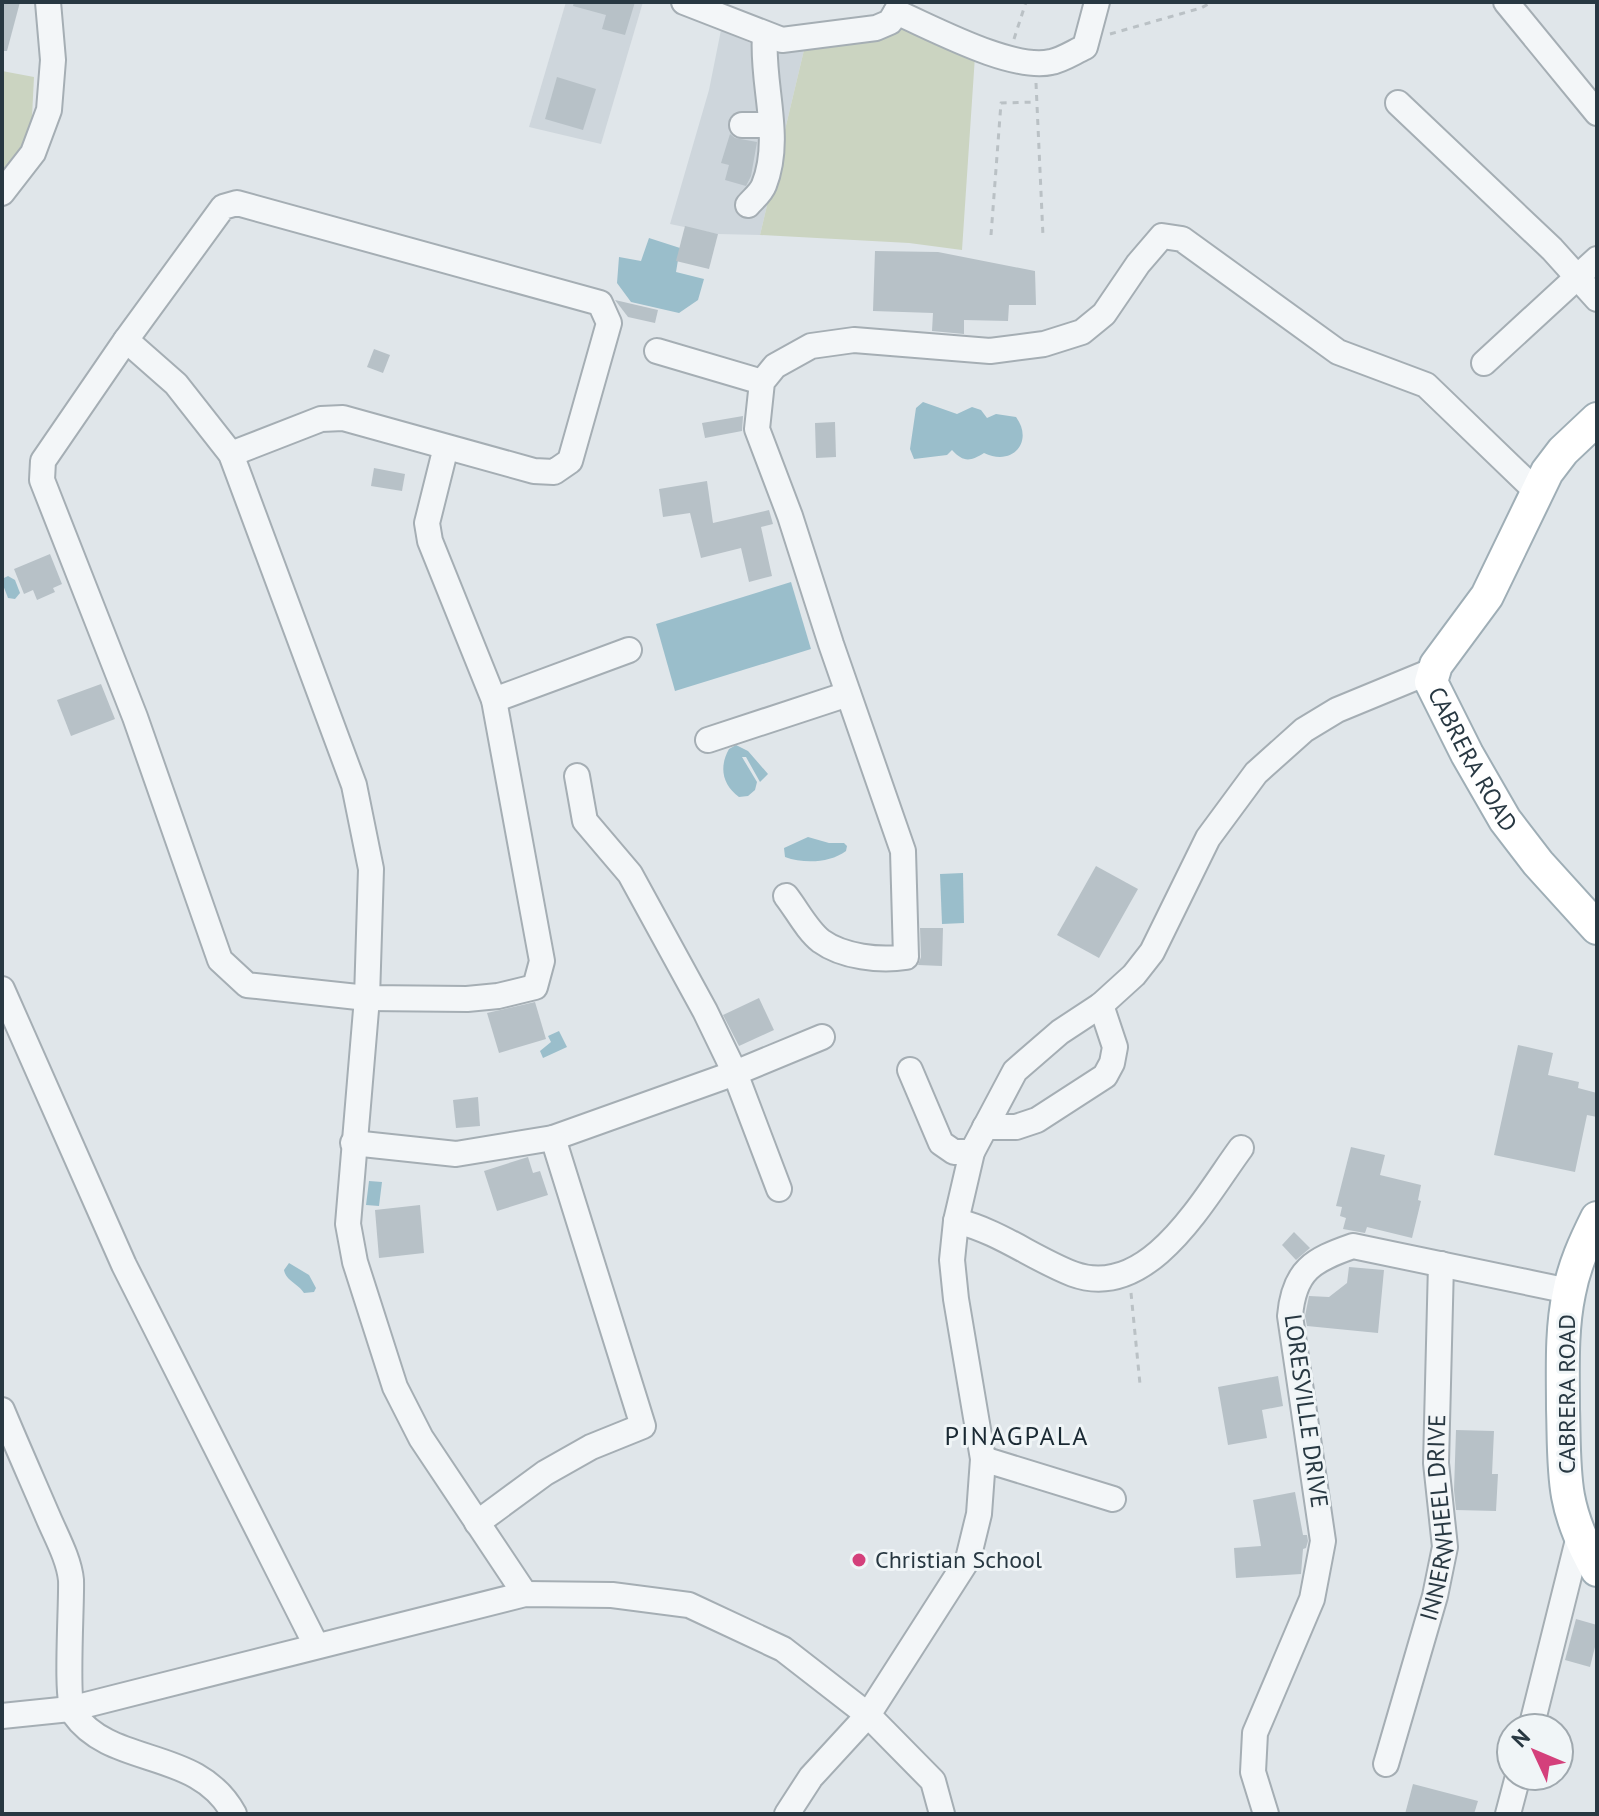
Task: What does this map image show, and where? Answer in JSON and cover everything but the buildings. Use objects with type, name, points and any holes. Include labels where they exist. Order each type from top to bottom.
[{"type":"main road","name":"CABRERA ROAD","points":[[1597,419],[1555,460],[1536,491],[1483,602],[1434,670],[1431,682],[1505,820],[1538,863],[1597,928]]},
{"type":"main road","name":"CABRERA ROAD","points":[[1597,1218],[1582,1249],[1569,1291],[1564,1328],[1564,1444],[1568,1495],[1579,1536],[1597,1570]]},
{"type":"street","points":[[2,193],[33,153],[49,110],[53,60],[48,2]]},
{"type":"street","points":[[684,2],[782,40],[876,28],[890,22],[895,7],[994,54],[1035,64],[1052,62],[1085,47],[1097,2]]},
{"type":"street","points":[[1506,2],[1597,113]]},
{"type":"street","points":[[748,205],[763,188],[771,150],[763,56],[765,35]]},
{"type":"street","points":[[1398,103],[1552,249],[1597,299]]},
{"type":"street","points":[[742,125],[771,125]]},
{"type":"street","points":[[231,454],[321,419],[343,418],[534,471],[554,472],[570,461],[609,323],[600,303],[237,203],[223,207],[43,461],[42,480],[135,717],[220,960],[247,985],[367,998],[467,999],[498,996],[535,987],[542,961],[494,700],[430,541],[427,523],[446,447]]},
{"type":"street","points":[[786,896],[819,939],[829,945],[850,954],[892,959],[906,957],[903,851],[790,516],[757,429],[762,382],[775,366],[811,346],[854,340],[990,351],[1044,344],[1082,332],[1104,314],[1138,264],[1162,236],[1182,239],[1338,352],[1426,385],[1536,491]]},
{"type":"street","points":[[1484,363],[1597,259]]},
{"type":"street","points":[[126,340],[176,384],[231,454],[354,785],[371,869],[367,998],[348,1224],[355,1262],[395,1387],[421,1438],[525,1594]]},
{"type":"street","points":[[657,351],[762,382]]},
{"type":"street","points":[[494,700],[629,650]]},
{"type":"street","points":[[787,1814],[811,1777],[868,1715],[968,1559],[979,1514],[983,1459],[952,1260],[956,1221],[972,1152],[1015,1071],[1060,1032],[1101,1005],[1134,975],[1152,952],[1208,838],[1256,773],[1304,730],[1337,710],[1434,670]]},
{"type":"street","points":[[708,740],[848,694]]},
{"type":"street","points":[[577,776],[585,821],[630,874],[705,1011],[735,1073],[779,1189]]},
{"type":"street","points":[[2,989],[124,1265],[316,1645]]},
{"type":"street","points":[[985,1127],[1016,1127],[1037,1120],[1105,1076],[1115,1047],[1101,1005]]},
{"type":"street","points":[[353,1143],[456,1154],[553,1138],[735,1073],[822,1037]]},
{"type":"street","points":[[910,1070],[941,1143],[954,1152],[972,1152]]},
{"type":"street","points":[[477,1523],[545,1473],[591,1447],[643,1426],[553,1138]]},
{"type":"street","points":[[956,1221],[992,1233],[1074,1274],[1099,1278],[1129,1274],[1177,1236],[1241,1148]]},
{"type":"street","name":"LORESVILLE DRIVE","points":[[1266,1814],[1253,1772],[1255,1733],[1312,1599],[1323,1541],[1290,1316],[1292,1295],[1301,1276],[1320,1258],[1353,1246],[1569,1291]]},
{"type":"street","name":"INNERWHEEL DRIVE","points":[[1386,1764],[1435,1596],[1445,1547],[1436,1463],[1441,1264]]},
{"type":"street","points":[[2,1410],[71,1577],[70,1709],[85,1729],[103,1742],[189,1770],[227,1801],[234,1814]]},
{"type":"street","points":[[983,1459],[1113,1499]]},
{"type":"street","points":[[1535,1712],[1579,1536]]},
{"type":"street","points":[[2,1716],[70,1709],[525,1594],[612,1595],[689,1605],[783,1649],[868,1715],[933,1781],[942,1814]]},
{"type":"street","points":[[1508,1814],[1514,1792]]},
{"type":"path","points":[[1008,58],[1026,2]]},
{"type":"path","points":[[1085,47],[1113,32],[1201,8],[1212,2]]},
{"type":"path","points":[[1035,64],[1043,236]]},
{"type":"path","points":[[991,235],[1001,103],[1036,102]]},
{"type":"path","points":[[1129,1274],[1140,1384]]},
{"type":"shaded area","points":[[566,2],[643,2],[601,144],[529,127]]},
{"type":"shaded area","points":[[721,30],[764,49],[804,50],[760,235],[718,234],[670,224],[709,90]]},
{"type":"green space","points":[[901,28],[975,56],[962,250],[909,243],[760,235],[804,50],[880,38]]},
{"type":"green space","points":[[2,71],[34,77],[31,137],[2,175]]},
{"type":"water","points":[[649,238],[680,248],[676,272],[704,279],[698,300],[679,313],[631,302],[617,283],[619,257],[641,261]]},
{"type":"water","points":[[923,402],[957,414],[972,407],[981,410],[987,418],[996,414],[1016,417],[1023,435],[1021,443],[1012,454],[1004,457],[984,453],[967,459],[952,450],[947,455],[914,459],[910,449],[916,408]]},
{"type":"water","points":[[8,576],[15,580],[20,593],[15,599],[8,598],[3,585],[4,578]]},
{"type":"water","points":[[791,582],[811,649],[675,691],[656,624]]},
{"type":"water","points":[[736,745],[748,751],[768,774],[760,782],[746,757],[742,757],[757,782],[755,790],[748,796],[739,797],[729,787],[724,775],[726,756],[729,749]]},
{"type":"water","points":[[808,837],[829,843],[844,843],[846,851],[817,861],[785,857],[784,848]]},
{"type":"water","points":[[963,873],[964,923],[942,924],[940,874]]},
{"type":"water","points":[[559,1031],[567,1047],[543,1058],[540,1051],[551,1042],[548,1036]]},
{"type":"water","points":[[369,1181],[382,1182],[379,1206],[366,1205]]},
{"type":"water","points":[[289,1263],[309,1275],[316,1288],[314,1292],[304,1293],[287,1277],[284,1270]]},
{"type":"place","name":"Christian School","points":[[859,1560]]},
{"type":"district","name":"PINAGPALA","points":[[1017,1436]]}]
